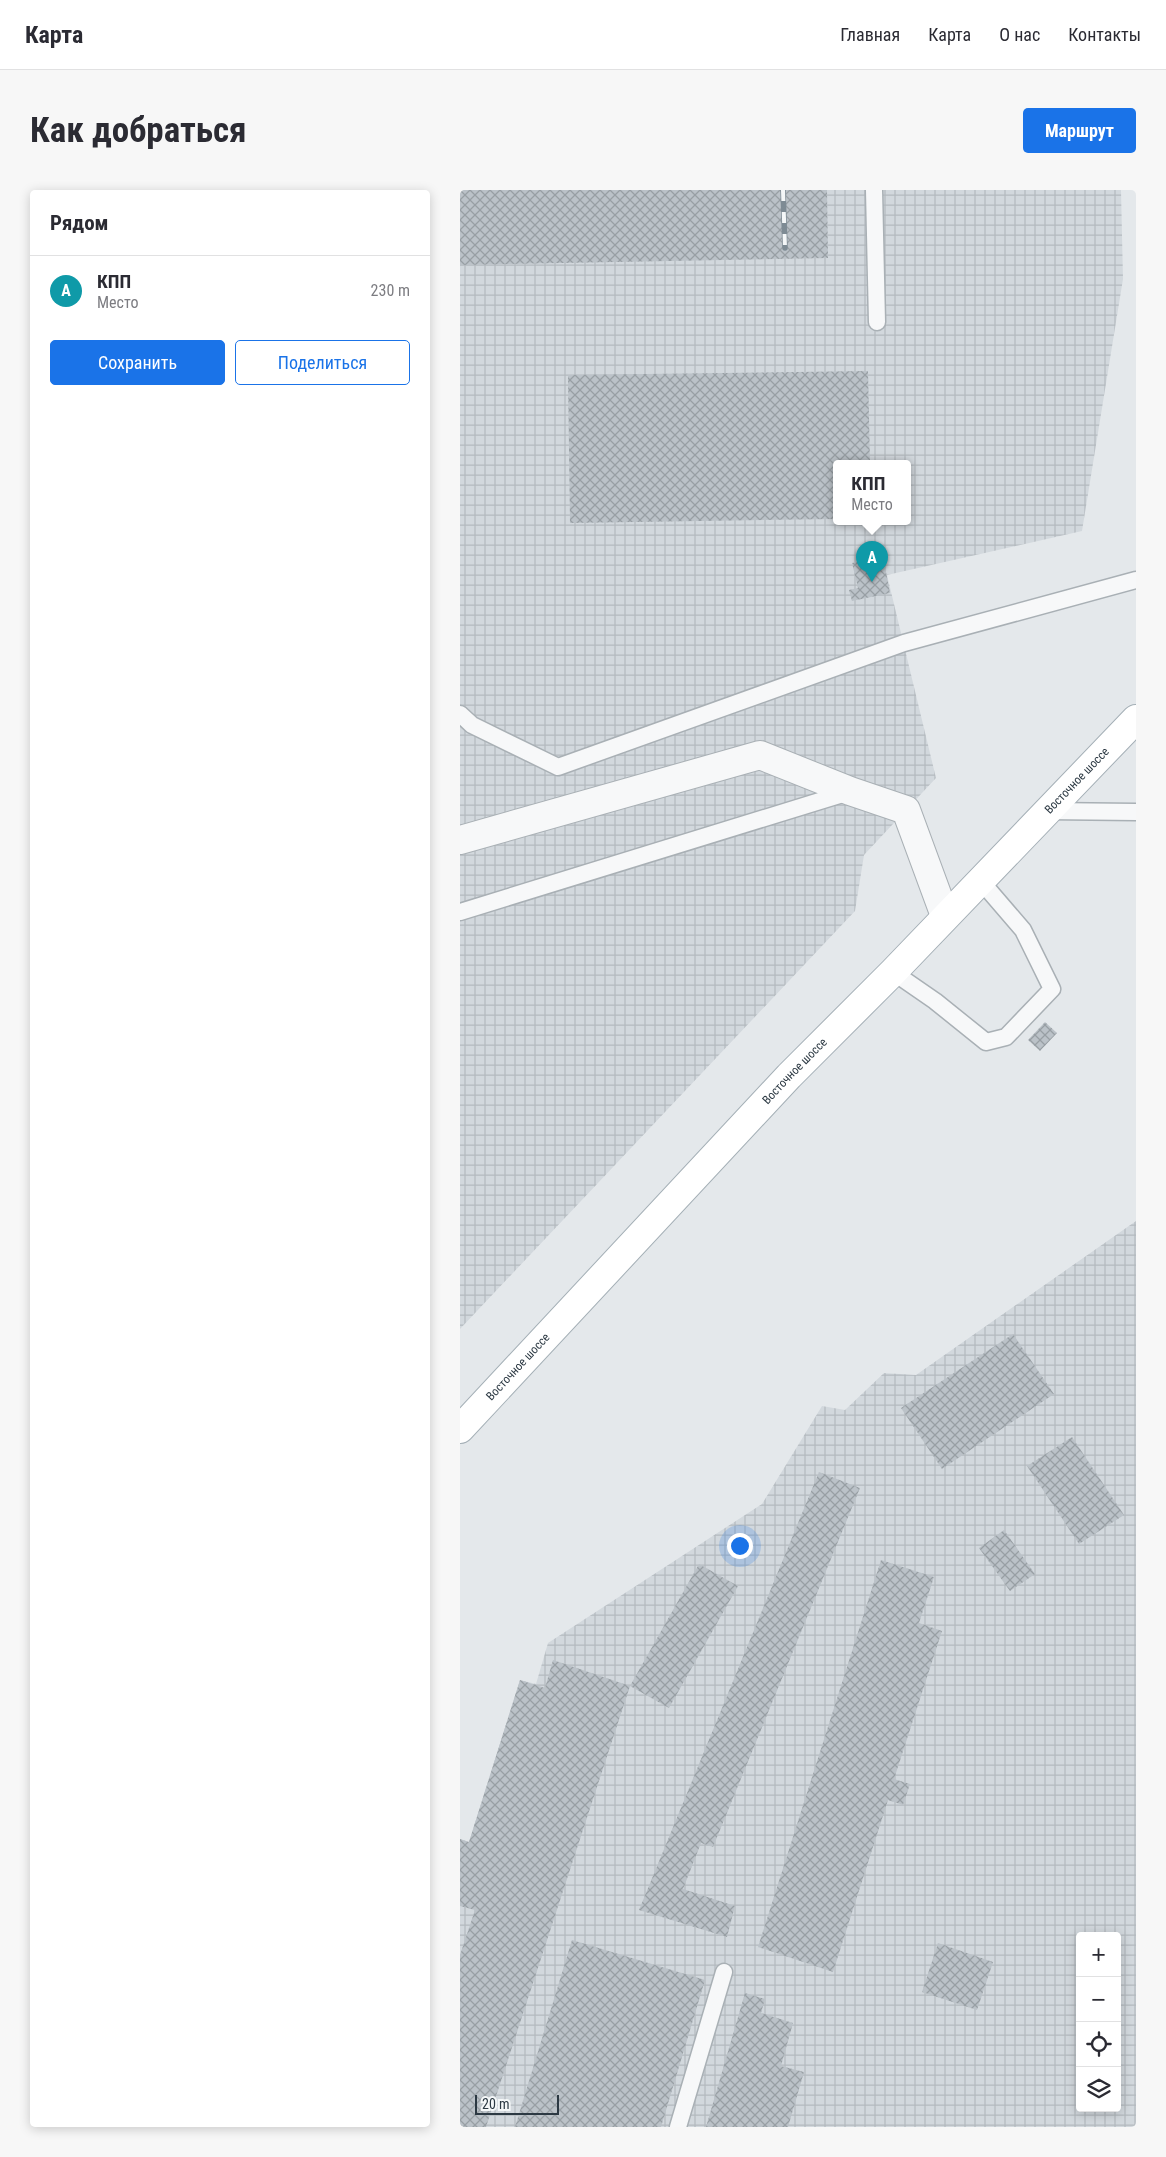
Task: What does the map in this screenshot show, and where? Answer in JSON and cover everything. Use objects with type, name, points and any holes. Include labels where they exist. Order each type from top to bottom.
[{"type":"main road","name":"Восточное шоссе","points":[[460,1429],[789,1076],[893,972],[1136,719]]},
{"type":"street","points":[[460,840],[760,755],[850,791],[906,810],[946,916]]},
{"type":"lane","points":[[874,190],[877,322]]},
{"type":"lane","points":[[460,714],[472,726],[558,768],[904,643],[1136,580]]},
{"type":"lane","points":[[460,912],[850,791]]},
{"type":"lane","points":[[1046,811],[1136,812]]},
{"type":"lane","points":[[893,972],[935,1001],[986,1042],[1006,1036],[1052,989],[1023,930],[980,880]]},
{"type":"lane","points":[[678,2127],[724,1972]]},
{"type":"shaded area","points":[[460,190],[1121,190],[1123,279],[1082,531],[887,575],[936,778],[864,855],[855,911],[460,1329]]},
{"type":"shaded area","points":[[1136,1221],[1136,2127],[460,2127],[460,1839],[469,1842],[520,1680],[536,1684],[548,1643],[762,1504],[822,1406],[845,1410],[884,1373],[916,1375]]},
{"type":"building","points":[[460,190],[827,190],[828,258],[460,265]]},
{"type":"building","points":[[868,371],[870,460],[833,460],[833,519],[570,523],[568,375]]},
{"type":"building","points":[[883,556],[890,593],[852,601],[849,590],[858,588],[852,563]]},
{"type":"building","points":[[1045,1022],[1057,1033],[1040,1051],[1028,1040]]},
{"type":"building","points":[[1013,1334],[1054,1394],[942,1469],[901,1408]]},
{"type":"building","points":[[1072,1437],[1124,1515],[1079,1544],[1027,1466]]},
{"type":"building","points":[[819,1472],[860,1488],[713,1847],[701,1843],[683,1889],[735,1906],[727,1937],[639,1910]]},
{"type":"building","points":[[1004,1530],[1035,1574],[1010,1591],[979,1548]]},
{"type":"building","points":[[881,1560],[934,1577],[919,1623],[942,1631],[894,1779],[910,1784],[903,1805],[888,1800],[833,1972],[758,1947]]},
{"type":"building","points":[[699,1564],[738,1586],[669,1708],[630,1686]]},
{"type":"building","points":[[553,1660],[630,1686],[486,2127],[460,2127],[460,1955],[475,1910],[460,1906],[460,1839],[469,1842],[520,1680],[545,1688]]},
{"type":"building","points":[[572,1940],[705,1980],[661,2127],[515,2127]]},
{"type":"building","points":[[938,1943],[993,1962],[977,2010],[922,1992]]},
{"type":"building","points":[[745,1993],[765,1999],[761,2013],[793,2023],[781,2066],[804,2072],[788,2127],[706,2127]]},
{"type":"railway","points":[[783,190],[785,248]]},
{"type":"place","name":"КПП","points":[[872,582]]}]
